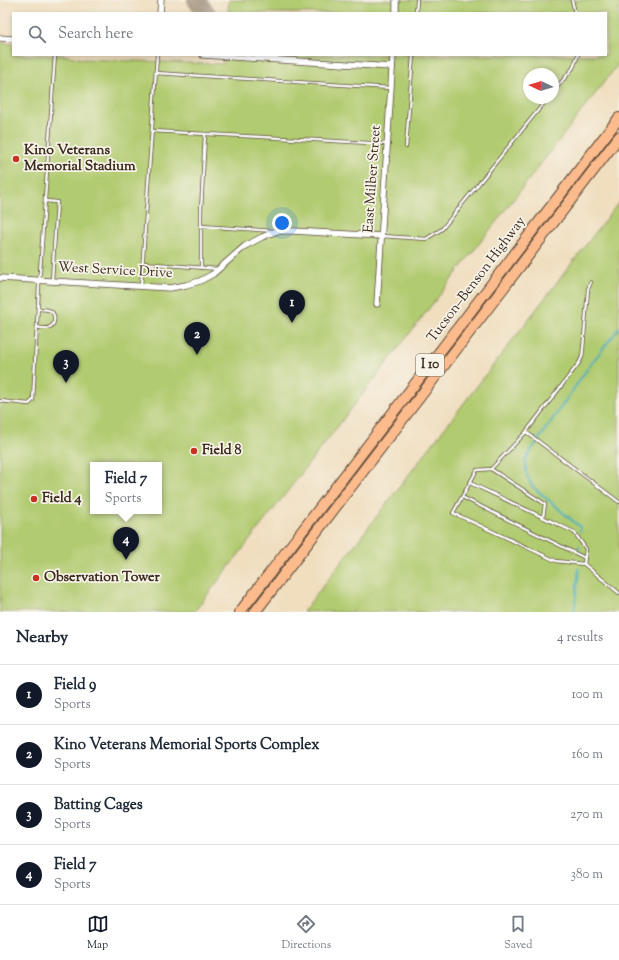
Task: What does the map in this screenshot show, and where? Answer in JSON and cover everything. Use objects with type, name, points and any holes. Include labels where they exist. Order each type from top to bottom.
[{"type":"highway","name":"Tucson–Benson Highway","points":[[240,612],[619,118]]},
{"type":"highway","name":"Tucson–Benson Highway","points":[[255,612],[619,137]]},
{"type":"street","points":[[160,12],[161,0]]},
{"type":"street","points":[[396,0],[396,12]]},
{"type":"street","points":[[0,38],[12,38]]},
{"type":"street","points":[[219,56],[392,67]]},
{"type":"street","name":"East Milber Street","points":[[377,304],[393,56]]},
{"type":"street","name":"West Service Drive","points":[[0,278],[170,288],[200,281],[214,274],[245,246],[277,231],[381,236]]},
{"type":"lane","points":[[416,12],[417,0]]},
{"type":"lane","points":[[572,0],[576,12]]},
{"type":"lane","points":[[0,401],[29,404],[33,400],[55,56]]},
{"type":"lane","points":[[141,286],[157,56]]},
{"type":"lane","points":[[406,147],[413,56]]},
{"type":"lane","points":[[559,85],[573,68],[578,56]]},
{"type":"lane","points":[[156,73],[391,88]]},
{"type":"lane","points":[[381,236],[426,239],[442,230],[543,104]]},
{"type":"lane","points":[[152,130],[387,144]]},
{"type":"lane","points":[[201,268],[201,226],[205,134]]},
{"type":"lane","points":[[45,201],[57,202],[52,280]]},
{"type":"lane","points":[[201,226],[277,231]]},
{"type":"lane","points":[[143,263],[219,269]]},
{"type":"lane","points":[[491,469],[526,432],[579,363],[584,349],[588,289],[591,282]]},
{"type":"lane","points":[[37,327],[50,327],[54,319],[52,311],[38,308]]},
{"type":"lane","points":[[526,432],[619,502]]},
{"type":"lane","points":[[543,517],[545,504],[491,469],[477,470],[453,513],[556,561],[584,564],[619,593]]},
{"type":"lane","points":[[470,483],[574,532],[586,549],[584,564]]},
{"type":"lane","points":[[462,497],[585,558]]},
{"type":"green space","points":[[229,0],[619,0],[619,63],[194,612],[0,612],[0,43],[12,44],[12,56],[69,56],[83,59],[223,64],[224,56],[607,56],[607,12],[228,12]]},
{"type":"green space","points":[[619,202],[619,612],[303,612]]},
{"type":"waterway","points":[[580,531],[580,527],[532,486],[527,476],[525,461],[588,368],[619,328]]},
{"type":"waterway","points":[[574,612],[579,569]]},
{"type":"taxiway","points":[[196,0],[206,12]]},
{"type":"place","name":"Kino Veterans Memorial Stadium","points":[[16,159]]},
{"type":"place","name":"Field 9","points":[[292,323]]},
{"type":"place","name":"Kino Veterans Memorial Sports Complex","points":[[197,355]]},
{"type":"place","name":"Batting Cages","points":[[66,383]]},
{"type":"place","name":"Field 8","points":[[194,451]]},
{"type":"place","name":"Field 4","points":[[34,499]]},
{"type":"place","name":"Field 7","points":[[126,560]]},
{"type":"place","name":"Observation Tower","points":[[36,578]]}]
